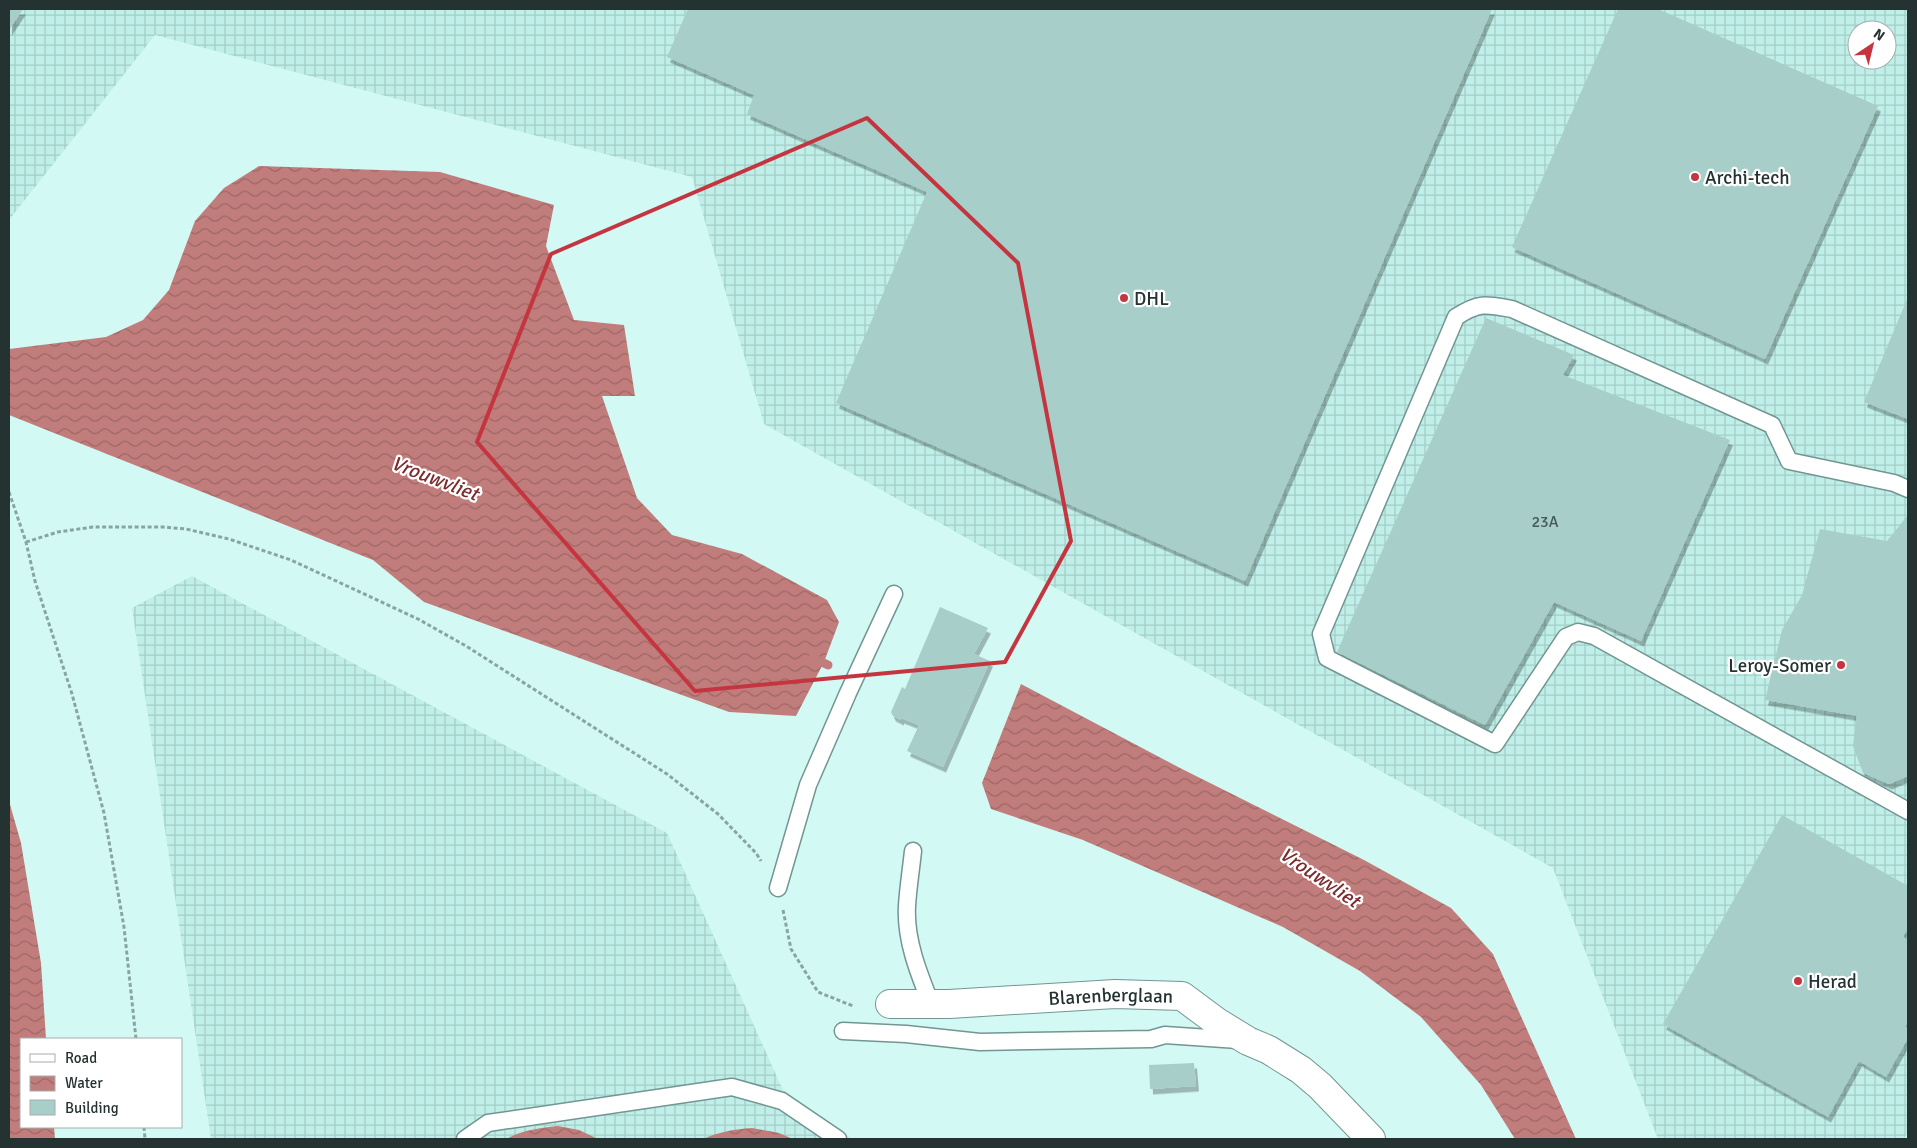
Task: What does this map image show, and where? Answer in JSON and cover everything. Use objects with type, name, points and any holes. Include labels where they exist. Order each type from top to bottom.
[{"type":"street","name":"Blarenberglaan","points":[[890,1004],[931,1004],[1115,994],[1182,996],[1217,1022],[1301,1070],[1320,1086],[1371,1139]]},
{"type":"lane","points":[[1908,489],[1894,483],[1789,461],[1772,425],[1512,308],[1487,304],[1470,308],[1456,317],[1322,634],[1327,658],[1495,744],[1566,637],[1578,632],[1602,641],[1908,811]]},
{"type":"lane","points":[[778,888],[808,785],[894,594]]},
{"type":"lane","points":[[913,851],[907,908],[910,941],[918,973],[931,1004]]},
{"type":"lane","points":[[843,1031],[906,1034],[980,1042],[1151,1039],[1165,1035],[1248,1041]]},
{"type":"lane","points":[[465,1139],[488,1123],[732,1087],[782,1101],[838,1139]]},
{"type":"path","points":[[9,492],[26,542],[35,581],[72,694],[104,813],[124,927],[136,1038]]},
{"type":"path","points":[[26,542],[58,532],[93,527],[140,526],[186,529],[229,539],[291,560],[418,619],[466,646],[667,774],[718,814],[756,853],[778,888],[791,949],[818,992],[852,1006],[890,1004]]},
{"type":"highlighted area","points":[[867,118],[1018,263],[1071,541],[1005,662],[695,691],[477,442],[551,254]]},
{"type":"shaded area","points":[[9,9],[1908,9],[1908,1132],[1904,1139],[1658,1139],[1553,868],[764,424],[692,177],[155,35],[9,220]]},
{"type":"shaded area","points":[[192,576],[667,833],[783,1090],[852,1139],[211,1139],[132,608]]},
{"type":"water","points":[[259,166],[440,172],[554,205],[546,246],[574,320],[624,325],[635,396],[602,396],[637,498],[672,535],[742,554],[827,600],[839,622],[824,662],[796,716],[729,712],[424,602],[373,560],[9,415],[9,349],[106,337],[143,320],[169,290],[195,221],[224,188]]},
{"type":"water","points":[[1021,684],[1180,768],[1364,860],[1451,908],[1493,954],[1576,1139],[1515,1139],[1481,1085],[1421,1017],[1360,971],[1283,927],[1083,840],[991,809],[982,783]]},
{"type":"water","points":[[9,801],[21,843],[41,963],[46,1038],[20,1038],[20,1128],[54,1128],[55,1139],[9,1139]]},
{"type":"water","points":[[558,1126],[579,1130],[598,1139],[506,1139],[525,1131]]},
{"type":"water","points":[[752,1128],[779,1133],[793,1139],[703,1139],[727,1131]]},
{"type":"building","points":[[9,9],[23,9],[9,30]]},
{"type":"building","name":"DHL","points":[[688,9],[1492,9],[1245,581],[836,403],[927,192],[747,114],[754,95],[667,57]]},
{"type":"building","name":"Archi-tech","points":[[1618,9],[1658,9],[1878,106],[1765,359],[1512,247]]},
{"type":"building","points":[[1908,297],[1908,419],[1864,402]]},
{"type":"building","points":[[1486,318],[1574,355],[1563,375],[1730,440],[1641,641],[1554,602],[1485,725],[1337,652]]},
{"type":"building","name":"Leroy-Somer","points":[[1908,515],[1908,776],[1889,784],[1863,773],[1853,746],[1857,716],[1765,700],[1782,630],[1802,595],[1820,529],[1887,541]]},
{"type":"building","points":[[940,607],[988,628],[974,654],[990,661],[943,767],[907,751],[919,725],[901,718],[901,720],[893,716],[891,712],[902,687],[905,689]]},
{"type":"building","name":"Herad","points":[[1782,815],[1908,886],[1908,928],[1903,937],[1908,940],[1908,1022],[1905,1027],[1908,1029],[1908,1038],[1886,1077],[1859,1061],[1828,1117],[1663,1024]]},
{"type":"building","points":[[1194,1063],[1196,1086],[1150,1089],[1149,1065]]},
{"type":"waterway","name":"Vrouwvliet","points":[[813,658],[828,665]]},
{"type":"place","name":"Archi-tech","points":[[1695,177]]},
{"type":"place","name":"DHL","points":[[1124,298]]},
{"type":"place","name":"Leroy-Somer","points":[[1841,665]]},
{"type":"place","name":"Herad","points":[[1798,981]]}]
